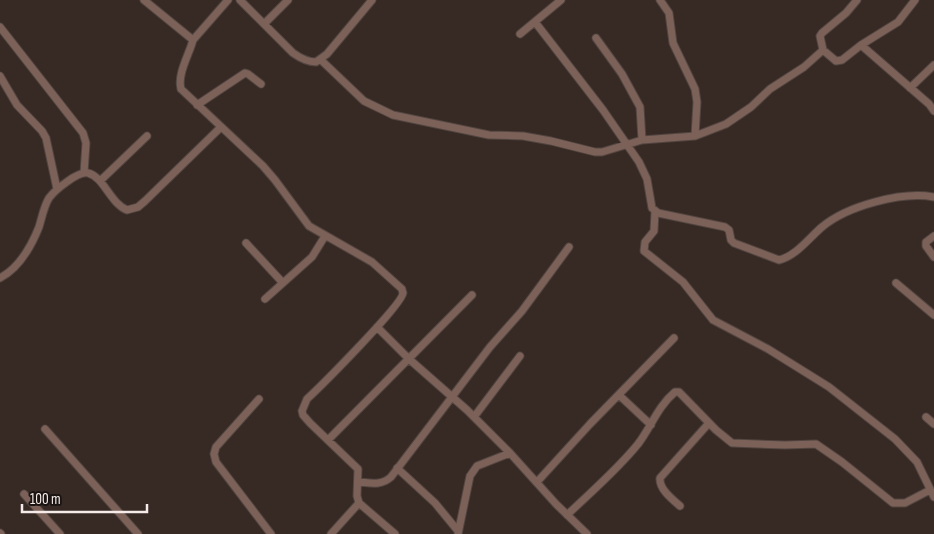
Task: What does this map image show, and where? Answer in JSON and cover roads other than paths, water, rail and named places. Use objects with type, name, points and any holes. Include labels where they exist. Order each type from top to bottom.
[{"type":"street","points":[[144,0],[193,40]]},
{"type":"street","points":[[228,0],[193,40],[180,84],[181,89],[275,180],[309,226],[372,262],[402,289],[401,298],[377,327],[303,406],[302,410],[303,415],[358,469],[358,496],[360,504],[395,534]]},
{"type":"street","points":[[240,0],[293,53],[310,62],[321,60],[372,0]]},
{"type":"street","points":[[264,24],[288,0]]},
{"type":"street","points":[[520,34],[561,0]]},
{"type":"street","points":[[660,0],[670,13],[673,43],[696,89],[695,136]]},
{"type":"street","points":[[857,0],[846,13],[820,36],[823,50],[836,61],[842,60],[861,45],[898,22],[915,0]]},
{"type":"street","points":[[535,22],[603,110],[644,169],[652,208],[655,212],[654,231],[645,242],[644,251],[683,282],[714,320],[768,349],[829,387],[895,439],[917,462],[932,493],[905,503],[893,503],[842,462],[816,444],[732,443],[709,423],[679,392],[675,392],[661,407],[648,431],[625,459],[567,515]]},
{"type":"street","points":[[0,27],[83,133],[86,143],[84,173]]},
{"type":"street","points":[[596,38],[622,74],[640,108],[642,140]]},
{"type":"street","points":[[861,45],[929,104],[934,111]]},
{"type":"street","points":[[321,60],[364,101],[393,115],[489,135],[523,136],[602,152],[642,140],[695,136],[726,124],[742,114],[770,89],[804,67],[823,50]]},
{"type":"street","points":[[910,88],[934,65]]},
{"type":"street","points":[[197,105],[245,73],[261,84]]},
{"type":"street","points":[[0,76],[20,110],[42,131],[46,138],[57,189]]},
{"type":"street","points":[[0,278],[20,263],[38,228],[48,200],[57,189],[84,173],[100,181],[119,206],[127,210],[138,207],[221,127]]},
{"type":"street","points":[[100,181],[147,136]]},
{"type":"street","points":[[655,212],[725,227],[730,230],[731,240],[734,243],[779,260],[797,249],[824,226],[860,207],[899,196],[920,194],[934,197]]},
{"type":"street","points":[[266,299],[312,257],[325,236]]},
{"type":"street","points":[[934,236],[926,242],[926,246],[934,258]]},
{"type":"street","points":[[246,243],[283,283]]},
{"type":"street","points":[[358,482],[379,484],[385,482],[490,347],[522,311],[569,247]]},
{"type":"street","points":[[896,283],[934,315]]},
{"type":"street","points":[[328,440],[472,296]]},
{"type":"street","points":[[377,327],[409,359],[474,416],[587,534]]},
{"type":"street","points":[[537,482],[674,338]]},
{"type":"street","points":[[474,416],[520,356]]},
{"type":"street","points":[[619,395],[651,425]]},
{"type":"street","points":[[259,399],[216,447],[214,454],[216,462],[272,534]]},
{"type":"street","points":[[926,417],[934,424]]},
{"type":"street","points":[[680,506],[661,486],[660,478],[709,423]]},
{"type":"street","points":[[45,428],[138,534]]},
{"type":"street","points":[[458,532],[470,476],[473,470],[477,466],[510,453]]},
{"type":"street","points":[[397,468],[420,488],[458,532]]},
{"type":"street","points":[[24,494],[60,534]]},
{"type":"street","points":[[331,534],[360,504]]}]
